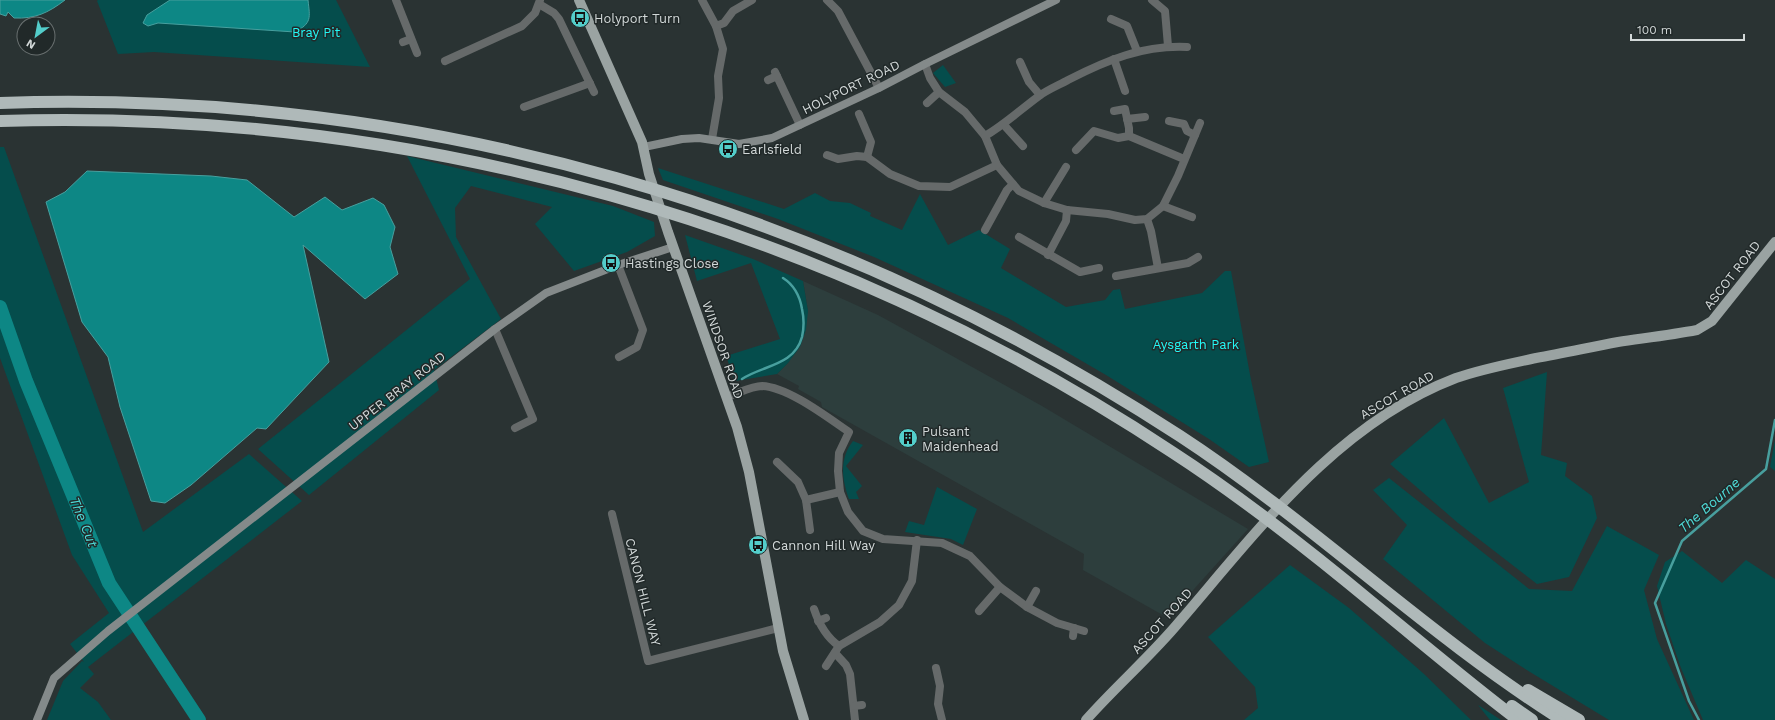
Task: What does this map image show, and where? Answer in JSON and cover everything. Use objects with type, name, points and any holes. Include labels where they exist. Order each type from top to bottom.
[{"type":"highway","points":[[0,103],[76,102],[161,104],[231,108],[323,118],[413,131],[491,146],[626,180],[682,197],[779,231],[893,278],[976,318],[1096,383],[1183,438],[1257,489],[1340,553],[1420,618],[1514,689],[1562,720]]},
{"type":"highway","points":[[0,121],[69,120],[161,122],[254,128],[407,148],[492,165],[567,183],[688,218],[765,245],[865,285],[963,331],[1045,374],[1124,421],[1226,489],[1282,530],[1444,663],[1518,720]]},
{"type":"highway","points":[[1374,604],[1532,720]]},
{"type":"highway","points":[[1488,669],[1532,691],[1579,720]]},
{"type":"main road","name":"WINDSOR ROAD","points":[[579,0],[644,147],[649,174],[726,397],[746,460],[778,628],[790,676],[804,720]]},
{"type":"main road","name":"HOLYPORT ROAD","points":[[644,147],[682,139],[712,139],[739,144],[772,138],[879,88],[924,64],[1056,0]]},
{"type":"main road","name":"ASCOT ROAD","points":[[1086,720],[1171,632],[1239,552],[1302,484],[1340,448],[1372,422],[1419,395],[1455,379],[1492,367],[1582,348],[1697,330],[1712,321],[1775,242]]},
{"type":"main road","name":"UPPER BRAY ROAD","points":[[37,720],[54,678],[108,631],[495,330],[546,293],[618,265],[673,247]]},
{"type":"street","points":[[396,0],[417,53]]},
{"type":"street","points":[[702,0],[716,26],[723,49],[718,76],[719,98],[712,139]]},
{"type":"street","points":[[716,26],[724,23],[733,11],[752,0]]},
{"type":"street","points":[[827,0],[838,11],[879,88]]},
{"type":"street","points":[[1152,0],[1165,11],[1168,46]]},
{"type":"street","points":[[446,60],[522,26],[535,13],[539,2],[554,13],[559,19],[594,92]]},
{"type":"street","points":[[1111,19],[1127,26],[1137,51]]},
{"type":"street","points":[[403,42],[412,39]]},
{"type":"street","points":[[985,136],[1004,125],[1040,95],[1079,75],[1137,51],[1168,46],[1187,47]]},
{"type":"street","points":[[1114,60],[1125,91]]},
{"type":"street","points":[[1020,62],[1029,82],[1040,95]]},
{"type":"street","points":[[924,64],[930,78],[939,92],[965,112],[985,136],[997,165],[1013,184],[1020,191],[1044,203],[1067,210],[1108,214],[1135,220],[1147,219],[1163,206],[1178,176],[1200,123]]},
{"type":"street","points":[[768,80],[776,74],[800,125]]},
{"type":"street","points":[[524,107],[535,106],[590,83]]},
{"type":"street","points":[[926,103],[939,92]]},
{"type":"street","points":[[1114,111],[1125,109],[1129,136]]},
{"type":"street","points":[[859,114],[871,142],[867,157]]},
{"type":"street","points":[[1127,119],[1145,117]]},
{"type":"street","points":[[1169,121],[1184,124],[1187,130],[1194,135]]},
{"type":"street","points":[[1004,125],[1023,146]]},
{"type":"street","points":[[1076,150],[1094,131],[1118,138],[1129,136],[1184,159]]},
{"type":"street","points":[[827,155],[838,159],[857,156],[867,157],[890,174],[919,186],[950,187],[997,165]]},
{"type":"street","points":[[1044,203],[1066,167]]},
{"type":"street","points":[[986,230],[1007,190],[1013,184]]},
{"type":"street","points":[[1163,206],[1192,218]]},
{"type":"street","points":[[1048,255],[1066,221],[1067,210]]},
{"type":"street","points":[[1147,219],[1151,231],[1158,268]]},
{"type":"street","points":[[1019,237],[1080,272],[1099,268]]},
{"type":"street","points":[[1116,276],[1188,263],[1198,257]]},
{"type":"street","points":[[618,265],[643,330],[637,346],[619,357]]},
{"type":"street","points":[[495,330],[533,419],[515,428]]},
{"type":"street","points":[[726,397],[762,386],[784,392],[810,406],[848,432],[839,452],[838,471],[840,492],[848,512],[863,530],[883,539],[917,540],[942,543],[970,556],[1000,587],[1027,607],[1074,632],[1084,631]]},
{"type":"street","points":[[777,462],[798,482],[806,500],[810,530]]},
{"type":"street","points":[[806,500],[840,492]]},
{"type":"street","name":"CANON HILL WAY","points":[[612,514],[648,661],[778,628]]},
{"type":"street","points":[[826,666],[837,650],[880,622],[898,605],[912,581],[917,540]]},
{"type":"street","points":[[979,611],[1000,587]]},
{"type":"street","points":[[1027,607],[1036,591]]},
{"type":"street","points":[[814,609],[822,619],[829,639],[837,650],[850,674],[858,705],[855,720]]},
{"type":"street","points":[[936,668],[943,684],[938,704],[942,720]]},
{"type":"shaded area","points":[[0,0],[65,0],[47,12],[35,16],[16,16],[16,18],[14,18],[8,12],[6,16],[0,14]]},
{"type":"shaded area","points":[[170,0],[308,0],[309,19],[301,29],[295,32],[158,23],[148,26],[143,23],[147,15]]},
{"type":"shaded area","points":[[87,171],[211,176],[247,180],[294,217],[325,197],[342,210],[373,198],[384,205],[395,227],[390,247],[398,274],[365,299],[303,245],[329,362],[266,429],[257,428],[191,485],[165,503],[151,501],[120,407],[108,357],[82,322],[46,202],[65,192]]},
{"type":"shaded area","points":[[803,281],[878,315],[929,343],[1042,406],[1248,529],[1168,618],[1083,570],[1084,554],[822,407],[821,402],[798,389],[799,386],[777,374],[788,363],[808,311]]},
{"type":"green space","name":"Bray Pit","points":[[336,0],[370,67],[154,52],[118,54],[97,1]]},
{"type":"green space","points":[[943,65],[956,83],[945,87],[933,73]]},
{"type":"green space","points":[[0,147],[4,147],[143,532],[249,454],[302,501],[88,667],[94,674],[80,688],[98,702],[111,720],[47,720],[63,681],[82,661],[84,662],[70,644],[109,613],[72,555],[0,358]]},
{"type":"green space","points":[[407,156],[613,206],[654,222],[655,236],[627,252],[574,271],[535,224],[552,207],[471,186],[455,208],[456,237],[501,319],[434,370],[439,390],[309,495],[258,449],[470,279]]},
{"type":"green space","name":"Aysgarth Park","points":[[658,168],[784,209],[815,193],[830,201],[850,203],[871,213],[870,216],[902,230],[920,194],[948,245],[979,230],[1010,249],[1001,268],[1066,307],[1105,300],[1113,290],[1120,289],[1125,309],[1202,293],[1225,271],[1231,271],[1251,380],[1269,462],[1249,467],[1209,439],[1106,375],[1008,318],[874,257],[778,219],[663,180]]},
{"type":"green space","points":[[685,235],[753,259],[803,281],[808,311],[806,330],[800,347],[788,363],[777,374],[735,381],[726,356],[780,339],[751,263],[697,281]]},
{"type":"green space","points":[[1547,372],[1541,455],[1567,463],[1565,476],[1592,496],[1597,518],[1569,577],[1537,584],[1458,523],[1390,464],[1444,418],[1489,503],[1529,482],[1503,388]]},
{"type":"green space","points":[[1775,440],[1775,471],[1770,467]]},
{"type":"green space","points":[[853,441],[863,445],[846,466],[862,486],[856,492],[859,499],[849,499],[843,477],[845,455]]},
{"type":"green space","points":[[1389,478],[1529,589],[1572,591],[1607,526],[1659,555],[1644,590],[1657,639],[1694,720],[1609,720],[1485,643],[1383,559],[1407,525],[1373,490]]},
{"type":"green space","points":[[937,487],[977,509],[963,545],[951,539],[905,532],[909,521],[924,525]]},
{"type":"green space","points":[[1682,551],[1722,583],[1746,560],[1775,579],[1775,720],[1703,720],[1681,668],[1666,624],[1657,586],[1665,562]]},
{"type":"green space","points":[[1290,565],[1349,608],[1424,674],[1471,720],[1244,720],[1258,708],[1255,687],[1208,637]]},
{"type":"green space","points":[[1478,705],[1501,720],[1490,720]]},
{"type":"waterway","points":[[742,379],[750,374],[777,364],[792,354],[798,347],[802,337],[803,312],[796,292],[783,278]]},
{"type":"waterway","name":"The Cut","points":[[0,307],[26,381],[109,583],[199,720]]},
{"type":"waterway","name":"The Bourne","points":[[1699,720],[1689,701],[1655,603],[1682,541],[1766,469],[1775,420]]},
{"type":"place","name":"Holyport Turn","points":[[580,18]]},
{"type":"place","name":"Earlsfield","points":[[728,149]]},
{"type":"place","name":"Hastings Close","points":[[611,263]]},
{"type":"place","name":"Pulsant Maidenhead","points":[[908,438]]},
{"type":"place","name":"Cannon Hill Way","points":[[758,545]]}]
